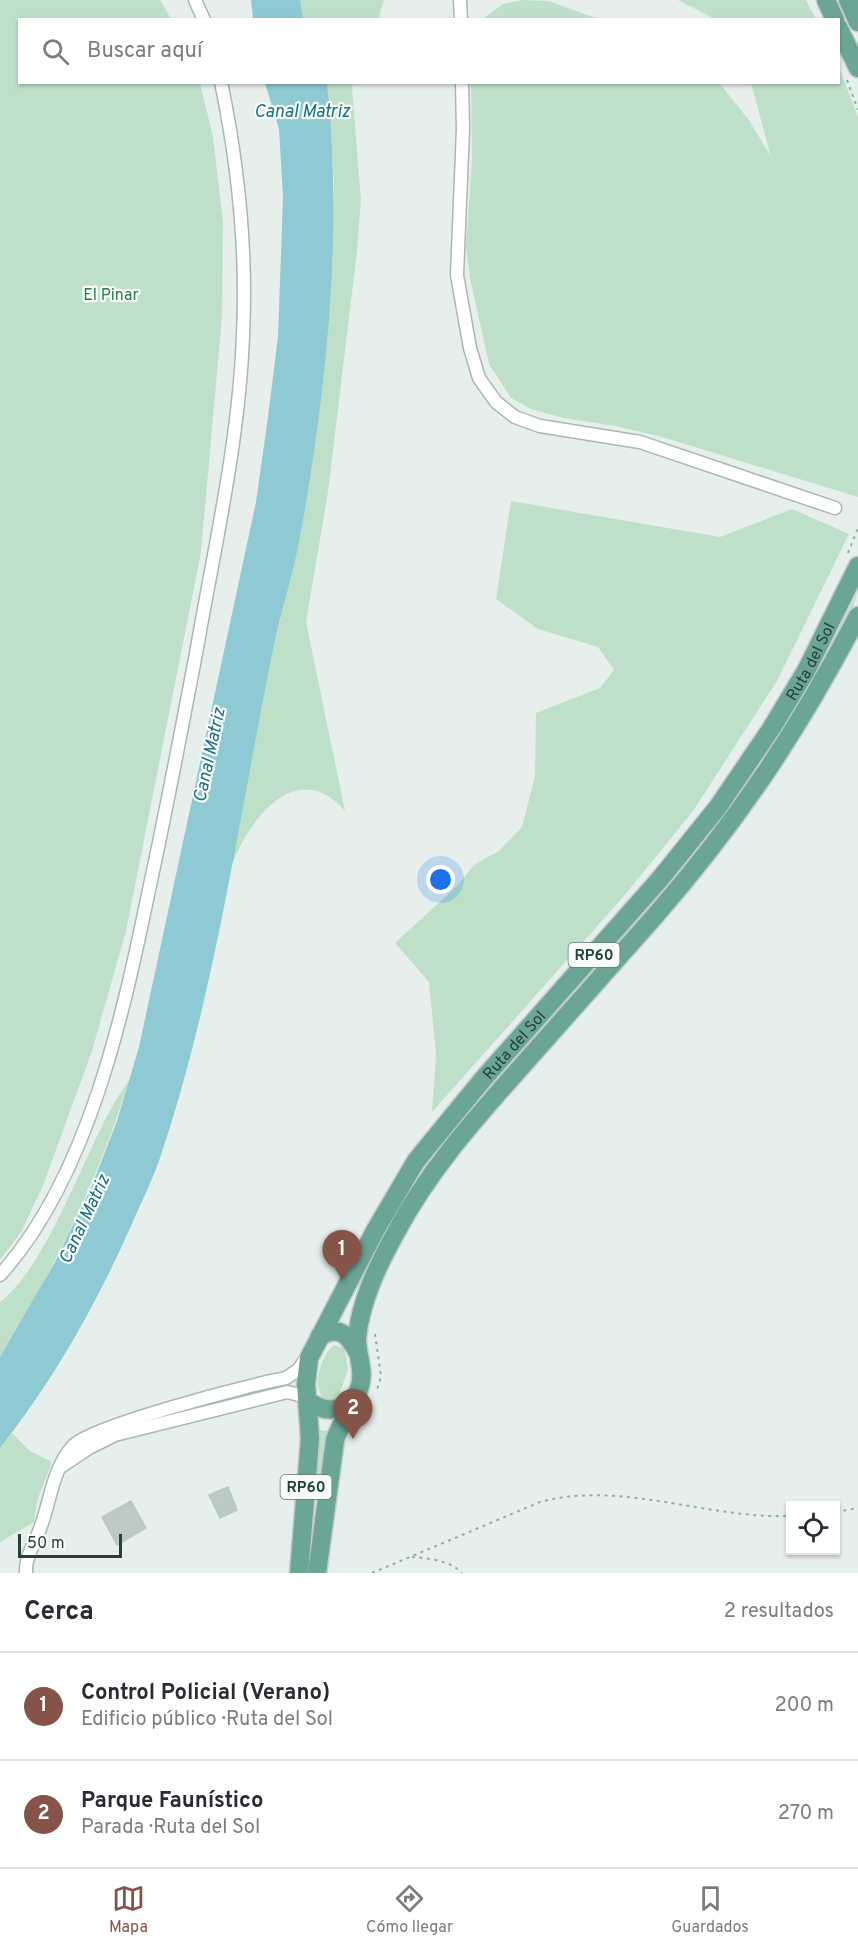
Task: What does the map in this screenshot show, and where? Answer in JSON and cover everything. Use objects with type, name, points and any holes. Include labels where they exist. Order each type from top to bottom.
[{"type":"main road","points":[[826,0],[834,18]]},
{"type":"main road","points":[[848,0],[858,22]]},
{"type":"main road","points":[[840,34],[852,73]]},
{"type":"main road","name":"Ruta del Sol","points":[[299,1573],[310,1439],[306,1370],[316,1343],[386,1210],[423,1150],[677,859],[736,783],[806,671],[858,566]]},
{"type":"main road","name":"Ruta del Sol","points":[[317,1573],[335,1440],[339,1425],[355,1397],[362,1373],[357,1351],[360,1319],[374,1277],[420,1190],[457,1139],[656,915],[724,832],[777,758],[858,616]]},
{"type":"main road","points":[[316,1343],[330,1330],[339,1330],[350,1339],[357,1351]]},
{"type":"main road","points":[[308,1399],[329,1411],[344,1407],[355,1397]]},
{"type":"street","points":[[195,0],[203,18]]},
{"type":"street","points":[[460,0],[461,18]]},
{"type":"street","points":[[0,1275],[45,1213],[62,1180],[93,1103],[115,1036],[151,882],[220,534],[238,410],[244,313],[238,202],[221,84]]},
{"type":"street","points":[[462,84],[463,129],[457,275],[470,348],[479,378],[496,402],[515,417],[540,426],[640,442],[775,490],[835,508]]},
{"type":"street","points":[[26,1573],[28,1554],[42,1525],[58,1469],[76,1443],[96,1431],[286,1378],[297,1370],[316,1343]]},
{"type":"street","points":[[58,1469],[89,1448],[116,1436],[287,1392],[308,1399]]},
{"type":"path","points":[[852,73],[858,110]]},
{"type":"path","points":[[375,1331],[381,1376],[376,1392]]},
{"type":"path","points":[[372,1573],[540,1502],[561,1496],[619,1496],[725,1512],[786,1516]]},
{"type":"path","points":[[840,1511],[858,1508]]},
{"type":"path","points":[[409,1557],[428,1558],[457,1568],[462,1573]]},
{"type":"green space","name":"El Pinar","points":[[0,0],[160,0],[170,18],[18,18],[18,84],[200,84],[213,137],[223,222],[222,316],[201,552],[126,931],[92,1051],[42,1188],[21,1232],[0,1260]]},
{"type":"green space","points":[[300,0],[384,0],[379,18],[303,18]]},
{"type":"green space","points":[[522,0],[549,1],[595,18],[484,18],[503,4]]},
{"type":"green space","points":[[678,0],[806,0],[815,18],[713,18]]},
{"type":"green space","points":[[840,70],[858,117],[858,497],[659,436],[563,418],[531,409],[511,398],[489,364],[470,278],[466,246],[472,160],[471,84],[720,84],[749,120],[771,157],[751,84],[840,84]]},
{"type":"green space","points":[[327,84],[354,84],[361,201],[357,251],[328,492],[306,622],[345,811],[326,795],[308,789],[290,792],[274,802],[259,817],[236,854],[229,872],[273,650],[301,534],[322,379],[332,251],[334,182]]},
{"type":"green space","points":[[511,501],[720,537],[792,509],[849,534],[777,681],[693,811],[624,896],[432,1112],[436,1054],[429,982],[395,943],[457,886],[475,864],[499,851],[522,827],[535,776],[536,713],[600,688],[614,670],[598,647],[538,629],[496,599]]},
{"type":"green space","points":[[858,591],[852,611],[778,742],[707,841],[443,1144],[409,1192],[368,1268],[365,1266],[401,1199],[449,1133],[651,903],[717,819],[778,733],[833,640]]},
{"type":"green space","points":[[129,1080],[104,1153],[74,1223],[39,1291],[0,1357],[0,1302],[16,1287],[45,1244],[106,1118]]},
{"type":"green space","points":[[334,1345],[344,1348],[348,1369],[339,1396],[327,1402],[319,1389],[318,1381],[321,1365]]},
{"type":"green space","points":[[319,1430],[330,1431],[316,1499],[315,1498]]},
{"type":"green space","points":[[12,1433],[30,1451],[52,1462],[37,1501],[34,1522],[0,1542],[0,1448]]},
{"type":"water","points":[[251,0],[300,0],[303,18],[253,18]]},
{"type":"water","name":"Canal Matriz","points":[[265,84],[327,84],[332,139],[333,251],[330,308],[318,421],[298,547],[273,650],[224,908],[196,1036],[179,1099],[149,1186],[103,1285],[72,1342],[38,1396],[0,1448],[0,1357],[55,1262],[91,1188],[117,1121],[139,1047],[256,502],[278,337],[283,197],[279,129]]},
{"type":"building","points":[[228,1487],[237,1510],[220,1518],[209,1495]]},
{"type":"building","points":[[131,1501],[146,1528],[117,1545],[102,1517]]},
{"type":"place","name":"Control Policial (Verano)","points":[[342,1280]]},
{"type":"place","name":"Parque Faunístico","points":[[353,1439]]}]
